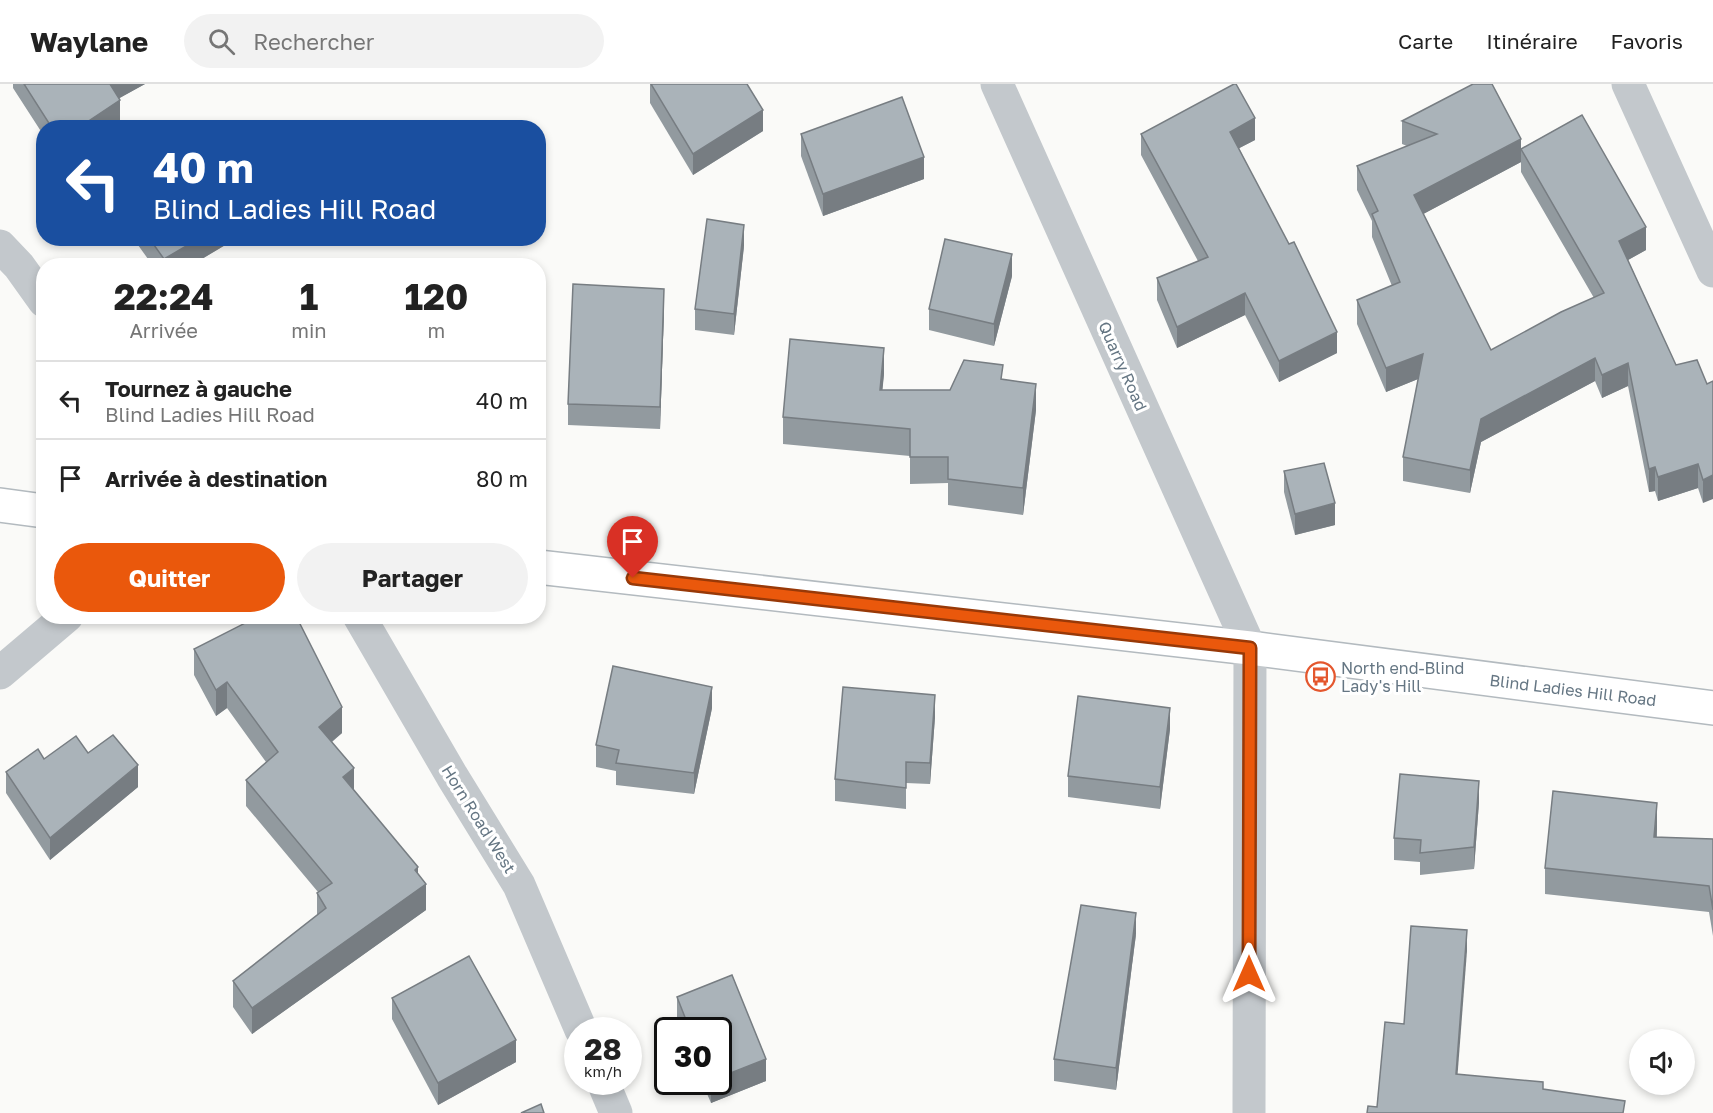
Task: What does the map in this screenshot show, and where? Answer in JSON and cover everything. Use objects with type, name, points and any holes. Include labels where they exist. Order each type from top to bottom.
[{"type":"street","name":"Quarry Road","points":[[997,84],[1250,648]]},
{"type":"street","points":[[1628,84],[1713,271]]},
{"type":"street","points":[[0,246],[36,290]]},
{"type":"street","points":[[0,505],[36,510]]},
{"type":"street","name":"Blind Ladies Hill Road","points":[[546,568],[1250,648],[1713,708]]},
{"type":"street","points":[[0,673],[58,624]]},
{"type":"street","name":"Horn Road West","points":[[364,624],[452,776],[519,885],[575,1017]]},
{"type":"street","points":[[1249,1113],[1250,648]]},
{"type":"street","points":[[608,1095],[616,1113]]},
{"type":"building","points":[[24,84],[110,84],[120,100],[90,120],[47,120]]},
{"type":"building","points":[[651,84],[747,84],[763,110],[693,154]]},
{"type":"building","points":[[1234,84],[1255,118],[1230,132],[1289,244],[1294,242],[1337,332],[1279,361],[1245,293],[1177,327],[1157,278],[1208,257],[1141,134]]},
{"type":"building","points":[[1473,84],[1492,84],[1521,139],[1414,195],[1491,350],[1561,312],[1604,293],[1521,149],[1582,115],[1646,227],[1619,241],[1676,365],[1697,360],[1707,384],[1713,381],[1713,475],[1703,480],[1698,464],[1658,477],[1655,467],[1649,469],[1628,363],[1602,375],[1595,358],[1481,419],[1470,470],[1403,457],[1423,354],[1386,368],[1357,300],[1400,282],[1372,214],[1378,211],[1357,166],[1437,134],[1402,121]]},
{"type":"building","points":[[902,97],[924,157],[823,194],[801,134]]},
{"type":"building","points":[[707,219],[744,225],[734,314],[695,309]]},
{"type":"building","points":[[945,239],[1012,254],[994,324],[929,309]]},
{"type":"building","points":[[155,246],[186,246],[166,258]]},
{"type":"building","points":[[573,284],[664,289],[660,407],[568,404]]},
{"type":"building","points":[[790,339],[884,348],[880,390],[950,390],[964,360],[1003,365],[1001,379],[1036,384],[1023,488],[948,479],[948,457],[910,457],[910,429],[783,417]]},
{"type":"building","points":[[1324,463],[1335,503],[1295,514],[1284,471]]},
{"type":"building","points":[[243,624],[300,624],[342,707],[319,727],[354,768],[343,777],[418,867],[415,870],[426,884],[252,1008],[233,981],[326,908],[317,893],[332,883],[246,780],[278,752],[227,682],[216,690],[194,649]]},
{"type":"building","points":[[613,666],[712,687],[694,773],[616,763],[619,750],[596,745]]},
{"type":"building","points":[[843,687],[935,695],[930,763],[906,762],[906,788],[835,779]]},
{"type":"building","points":[[1078,696],[1170,708],[1160,787],[1068,776]]},
{"type":"building","points":[[113,735],[138,765],[50,838],[6,772],[38,749],[44,759],[76,736],[88,753]]},
{"type":"building","points":[[1400,774],[1479,781],[1474,847],[1420,853],[1421,840],[1394,838]]},
{"type":"building","points":[[1553,791],[1657,803],[1654,837],[1713,839],[1713,910],[1709,886],[1545,868]]},
{"type":"building","points":[[1081,905],[1136,913],[1116,1068],[1054,1059]]},
{"type":"building","points":[[1411,926],[1467,930],[1456,1074],[1543,1082],[1543,1089],[1625,1101],[1623,1113],[1367,1113],[1368,1106],[1377,1107],[1385,1022],[1404,1024]]},
{"type":"building","points":[[469,956],[516,1040],[438,1083],[392,998]]},
{"type":"building","points":[[732,975],[766,1059],[732,1072],[732,1017],[685,1017],[677,997]]},
{"type":"building","points":[[541,1104],[544,1113],[521,1113]]},
{"type":"place","name":"North end-Blind Lady's Hill","points":[[1320,677]]},
{"type":"route","points":[[633,578],[1250,648],[1249,974]]}]
